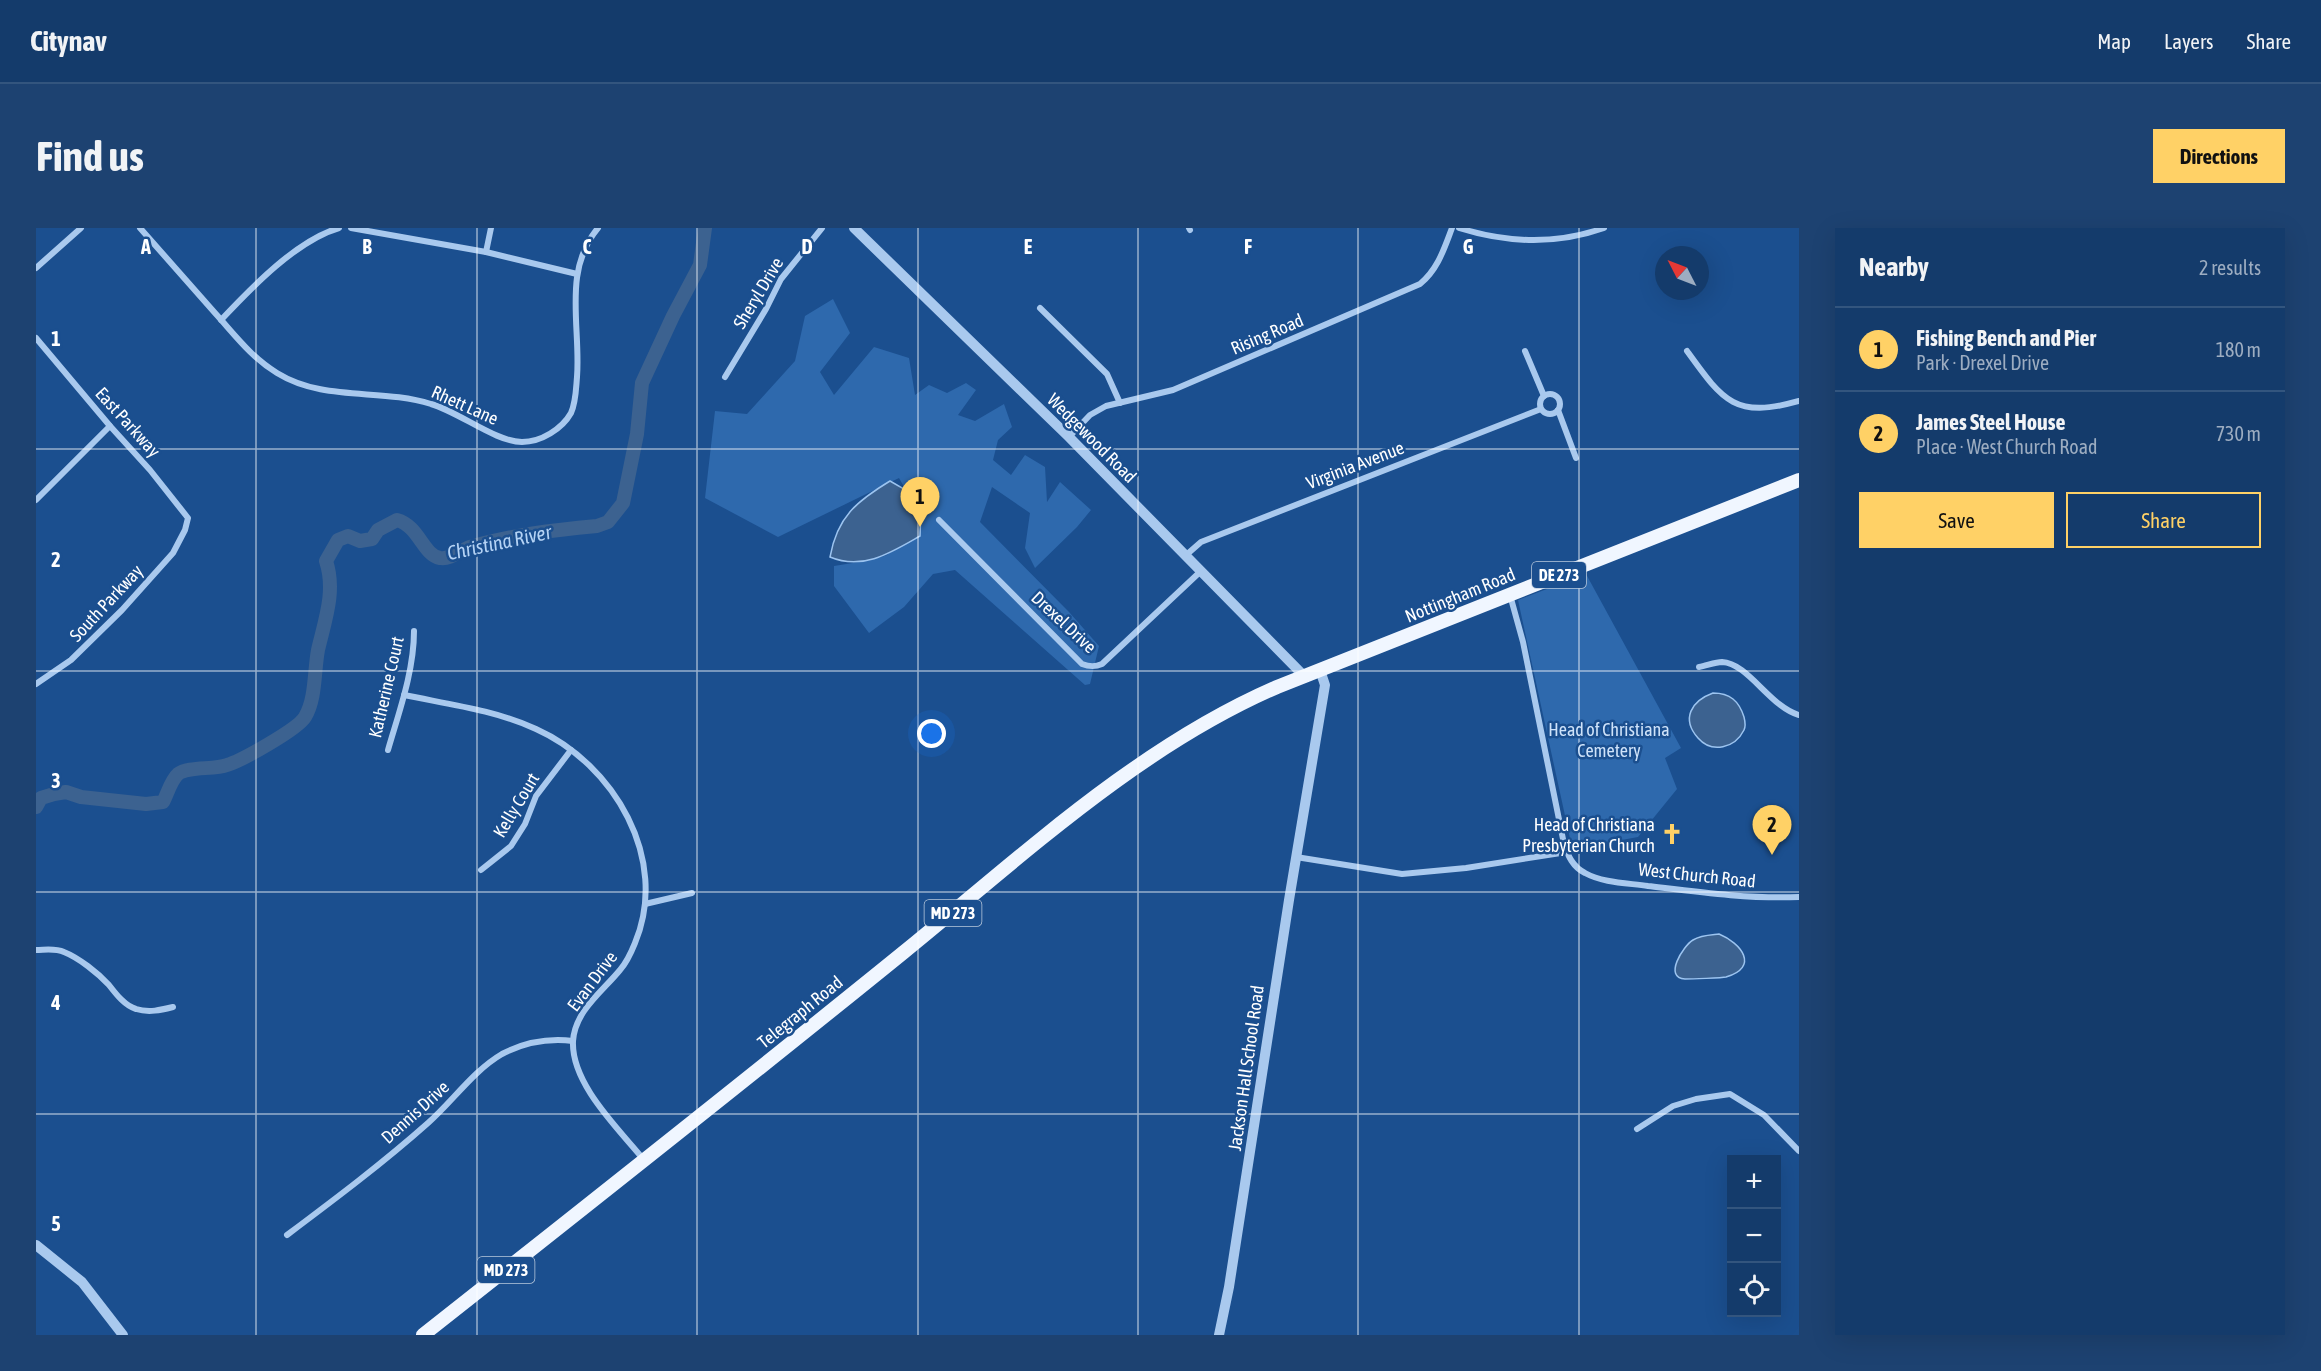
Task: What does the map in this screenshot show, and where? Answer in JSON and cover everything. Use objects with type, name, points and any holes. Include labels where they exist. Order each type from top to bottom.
[{"type":"main road","name":"Nottingham Road","points":[[1203,723],[1255,696],[1304,676],[1799,480]]},
{"type":"main road","name":"Telegraph Road","points":[[423,1335],[1081,808],[1144,761],[1203,723]]},
{"type":"street","points":[[36,268],[81,228]]},
{"type":"street","name":"Rhett Lane","points":[[140,228],[241,344],[264,364],[290,380],[329,391],[408,397],[459,415],[511,441],[531,441],[542,438],[560,426],[572,411],[578,366],[575,305],[577,274],[582,252],[598,228]]},
{"type":"street","points":[[221,320],[242,298],[291,255],[315,238],[339,228]]},
{"type":"street","points":[[351,228],[486,252],[577,274]]},
{"type":"street","points":[[486,252],[491,228]]},
{"type":"street","name":"Sheryl Drive","points":[[725,377],[766,309],[781,279],[822,228]]},
{"type":"street","name":"Wedgewood Road","points":[[854,228],[1069,437],[1304,676]]},
{"type":"street","name":"Rising Road","points":[[1069,437],[1098,410],[1173,390],[1411,289],[1435,270],[1452,228]]},
{"type":"street","points":[[1459,228],[1479,234],[1522,241],[1562,239],[1604,228]]},
{"type":"street","points":[[1040,308],[1107,375],[1120,403]]},
{"type":"street","name":"East Parkway","points":[[36,338],[184,511],[188,518],[186,530]]},
{"type":"street","points":[[1525,351],[1544,396]]},
{"type":"street","points":[[1687,351],[1713,387],[1734,403],[1758,409],[1799,401]]},
{"type":"street","points":[[1544,396],[1551,395],[1557,398],[1560,404],[1558,410],[1576,458]]},
{"type":"street","points":[[1541,409],[1540,403],[1544,396]]},
{"type":"street","name":"Virginia Avenue","points":[[1185,556],[1201,542],[1541,409],[1549,414],[1558,410]]},
{"type":"street","points":[[36,500],[110,426]]},
{"type":"street","name":"Drexel Drive","points":[[939,520],[1082,664],[1088,667],[1102,664],[1201,571]]},
{"type":"street","name":"South Parkway","points":[[36,684],[71,660],[90,643],[173,553],[186,530]]},
{"type":"street","points":[[1296,857],[1402,874],[1466,868],[1567,852],[1523,642],[1509,595]]},
{"type":"street","name":"Katherine Court","points":[[388,750],[404,695],[414,645],[414,631]]},
{"type":"street","points":[[1699,668],[1720,662],[1735,665],[1780,706],[1799,715]]},
{"type":"street","name":"Jackson Hall School Road","points":[[1219,1335],[1250,1160],[1304,806],[1325,685],[1320,670]]},
{"type":"street","name":"Evan Drive","points":[[404,695],[508,718],[551,736],[571,750],[605,783],[630,819],[643,861],[645,904],[642,923],[629,957],[591,1001],[576,1026],[573,1041],[575,1059],[587,1088],[644,1160]]},
{"type":"street","name":"Kelly Court","points":[[481,870],[511,846],[525,824],[536,796],[571,750]]},
{"type":"street","name":"West Church Road","points":[[1567,852],[1580,871],[1606,880],[1713,894],[1799,897]]},
{"type":"street","points":[[645,904],[692,893]]},
{"type":"street","points":[[36,950],[63,951],[107,983],[120,998],[135,1009],[156,1012],[173,1007]]},
{"type":"street","name":"Dennis Drive","points":[[288,1235],[430,1122],[476,1075],[499,1056],[537,1041],[555,1039],[573,1041]]},
{"type":"street","points":[[1637,1129],[1673,1106],[1696,1099],[1730,1094],[1764,1115],[1799,1151]]},
{"type":"street","points":[[36,1245],[82,1282],[123,1335]]},
{"type":"green space","points":[[833,299],[850,333],[820,372],[834,395],[874,347],[909,358],[915,395],[929,385],[947,393],[966,383],[976,390],[958,415],[975,421],[1004,404],[1012,427],[998,440],[993,460],[1011,475],[1025,455],[1045,467],[1047,502],[1060,482],[1091,510],[1035,568],[1025,548],[1030,513],[992,487],[980,522],[1069,612],[1099,646],[1090,684],[1085,685],[955,570],[933,574],[904,607],[869,633],[834,586],[834,566],[887,555],[920,515],[899,478],[778,537],[705,498],[715,411],[747,414],[795,361],[805,316]]},
{"type":"green space","name":"Head of Christiana Cemetery","points":[[1586,574],[1681,748],[1665,758],[1677,789],[1638,837],[1578,848],[1571,843],[1518,600]]},
{"type":"shaded area","points":[[890,481],[904,489],[921,509],[920,536],[888,553],[866,561],[842,561],[830,557],[838,531],[850,512],[858,503]]},
{"type":"shaded area","points":[[1713,693],[1724,694],[1733,699],[1742,711],[1745,720],[1745,728],[1740,736],[1723,747],[1704,743],[1698,738],[1690,724],[1689,718],[1694,706],[1705,696]]},
{"type":"shaded area","points":[[1719,934],[1740,949],[1745,961],[1742,967],[1736,973],[1726,977],[1685,979],[1679,977],[1675,968],[1677,961],[1689,943],[1699,937]]},
{"type":"waterway","name":"Christina River","points":[[36,807],[41,798],[66,792],[81,797],[146,804],[163,802],[178,774],[188,770],[222,766],[234,762],[269,744],[300,722],[309,710],[311,702],[318,650],[330,594],[326,561],[338,540],[348,536],[360,541],[372,539],[378,530],[397,520],[411,528],[429,552],[434,556],[444,558],[470,547],[501,539],[597,526],[608,522],[623,503],[637,434],[642,383],[700,265],[705,228]]},
{"type":"place","name":"Fishing Bench and Pier","points":[[920,527]]},
{"type":"place","name":"Head of Christiana Presbyterian Church","points":[[1672,834]]},
{"type":"place","name":"James Steel House","points":[[1772,855]]}]
